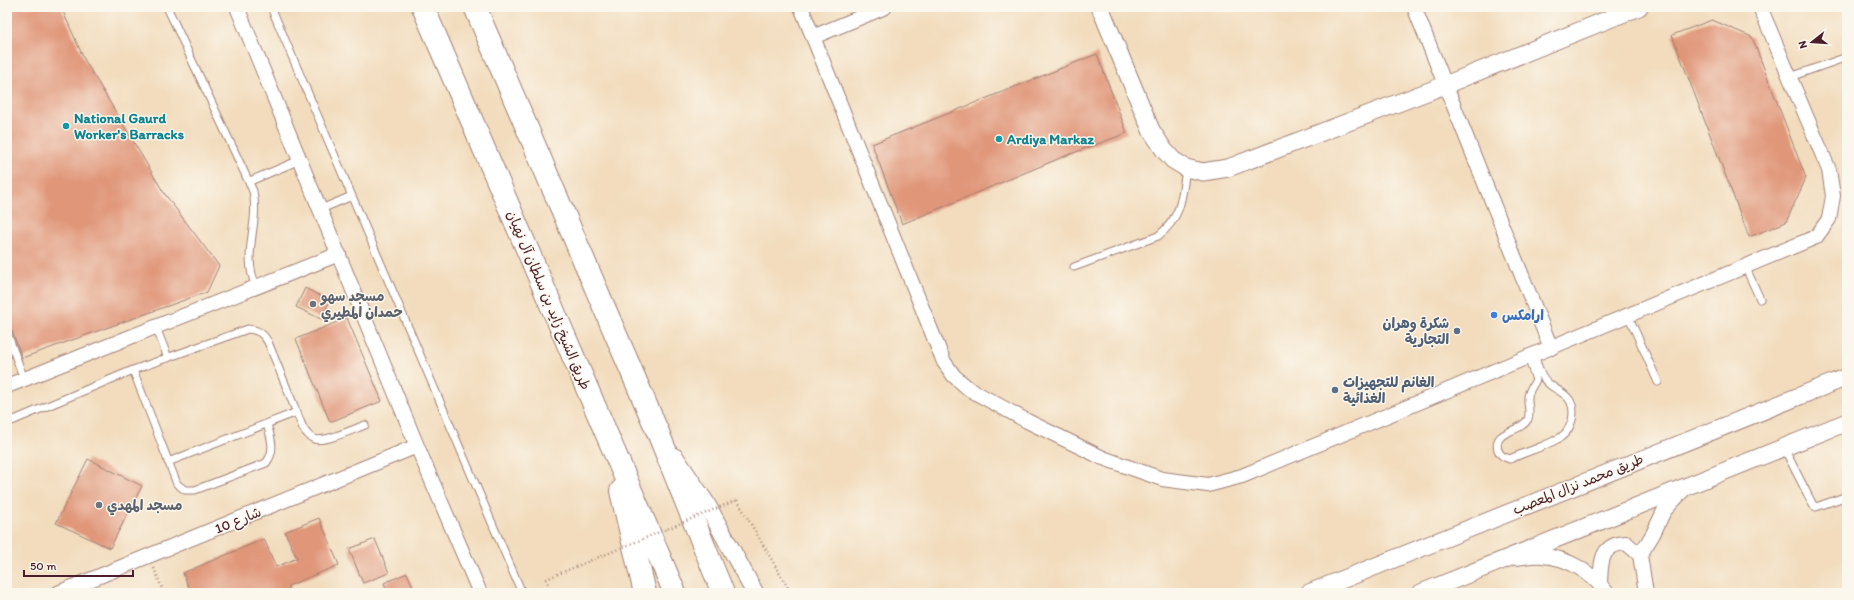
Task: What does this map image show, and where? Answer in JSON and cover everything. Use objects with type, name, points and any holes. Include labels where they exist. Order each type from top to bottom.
[{"type":"highway","name":"طريق الشيخ زايد بن سلطان آل نهيان","points":[[423,7],[607,433],[674,593]]},
{"type":"highway","points":[[475,7],[659,435],[723,593]]},
{"type":"highway","points":[[607,433],[645,593]]},
{"type":"street","points":[[237,7],[417,446],[480,593]]},
{"type":"street","points":[[801,7],[944,362],[954,376],[968,389],[1027,421],[1103,458],[1162,479],[1208,485],[1242,476],[1816,237],[1829,219],[1833,196],[1829,170],[1760,7]]},
{"type":"street","points":[[813,37],[885,7]]},
{"type":"street","points":[[1100,7],[1151,130],[1173,160],[1186,168],[1202,172],[1228,168],[1445,85],[1639,7]]},
{"type":"street","points":[[1414,7],[1551,348]]},
{"type":"street","points":[[7,386],[339,254]]},
{"type":"street","name":"طريق محمد نزال المعصب","points":[[1309,593],[1847,377]]},
{"type":"street","points":[[1421,593],[1847,422]]},
{"type":"street","points":[[659,435],[706,503],[755,593]]},
{"type":"street","name":"شارع 10","points":[[58,593],[417,446]]},
{"type":"street","points":[[1640,555],[1653,534],[1664,511],[1686,487]]},
{"type":"street","points":[[1604,588],[1601,561],[1605,552],[1613,545],[1626,543],[1640,555],[1646,593]]},
{"type":"street","points":[[1504,559],[1542,556],[1561,559],[1582,569],[1604,588]]},
{"type":"lane","points":[[167,7],[250,181],[256,210],[249,261],[256,287]]},
{"type":"lane","points":[[271,7],[522,593]]},
{"type":"lane","points":[[1790,77],[1847,57]]},
{"type":"lane","points":[[250,181],[300,160]]},
{"type":"lane","points":[[1074,267],[1158,236],[1169,227],[1180,210],[1186,168]]},
{"type":"lane","points":[[321,209],[352,196]]},
{"type":"lane","points":[[1745,266],[1760,299]]},
{"type":"lane","points":[[1628,315],[1658,382]]},
{"type":"lane","points":[[156,327],[168,358]]},
{"type":"lane","points":[[7,424],[133,370],[248,329],[255,330],[263,334],[268,342],[303,428],[309,436],[315,440],[324,439],[365,425]]},
{"type":"lane","points":[[7,333],[24,379]]},
{"type":"lane","points":[[1531,356],[1548,383],[1563,393],[1569,400],[1573,415],[1569,428],[1561,437],[1510,459],[1504,457],[1498,452],[1497,443],[1499,438],[1524,425],[1528,418],[1528,396],[1536,380],[1531,356]]},
{"type":"lane","points":[[133,370],[168,462],[177,484],[180,487],[190,490],[261,466],[269,459],[272,449],[267,424]]},
{"type":"lane","points":[[168,462],[297,412]]},
{"type":"lane","points":[[1783,448],[1813,506],[1816,507],[1847,496]]},
{"type":"path","points":[[552,593],[546,579],[737,500],[790,593]]},
{"type":"path","points":[[149,556],[164,593]]},
{"type":"building","name":"National Gaurd Worker's Barracks","points":[[7,7],[61,7],[84,59],[164,193],[219,266],[207,292],[22,358],[12,331],[7,328]]},
{"type":"building","points":[[1712,20],[1752,37],[1806,178],[1786,222],[1749,237],[1672,35]]},
{"type":"building","name":"Ardiya Markaz","points":[[1097,54],[1127,133],[1065,156],[902,224],[872,144]]},
{"type":"building","name":"مسجد سهو حمدان المطيري","points":[[305,288],[330,301],[321,319],[296,307]]},
{"type":"building","points":[[347,318],[382,401],[330,422],[296,339]]},
{"type":"building","name":"مسجد المهدي","points":[[88,459],[142,486],[110,548],[56,523]]},
{"type":"building","points":[[319,518],[339,565],[288,586],[290,593],[191,593],[183,573],[264,539],[276,567],[297,558],[285,532]]},
{"type":"building","points":[[375,539],[389,573],[363,583],[349,549]]},
{"type":"building","points":[[407,573],[414,589],[405,593],[388,593],[384,583]]},
{"type":"place","name":"National Gaurd Worker's Barracks","points":[[66,126]]},
{"type":"place","name":"Ardiya Markaz","points":[[999,139]]},
{"type":"place","name":"مسجد سهو حمدان المطيري","points":[[313,304]]},
{"type":"place","name":"ارامكس","points":[[1494,315]]},
{"type":"place","name":"شكرة وهران التجارية","points":[[1457,331]]},
{"type":"place","name":"الغانم للتجهيزات الغذائية","points":[[1335,390]]},
{"type":"place","name":"مسجد المهدي","points":[[99,505]]}]
